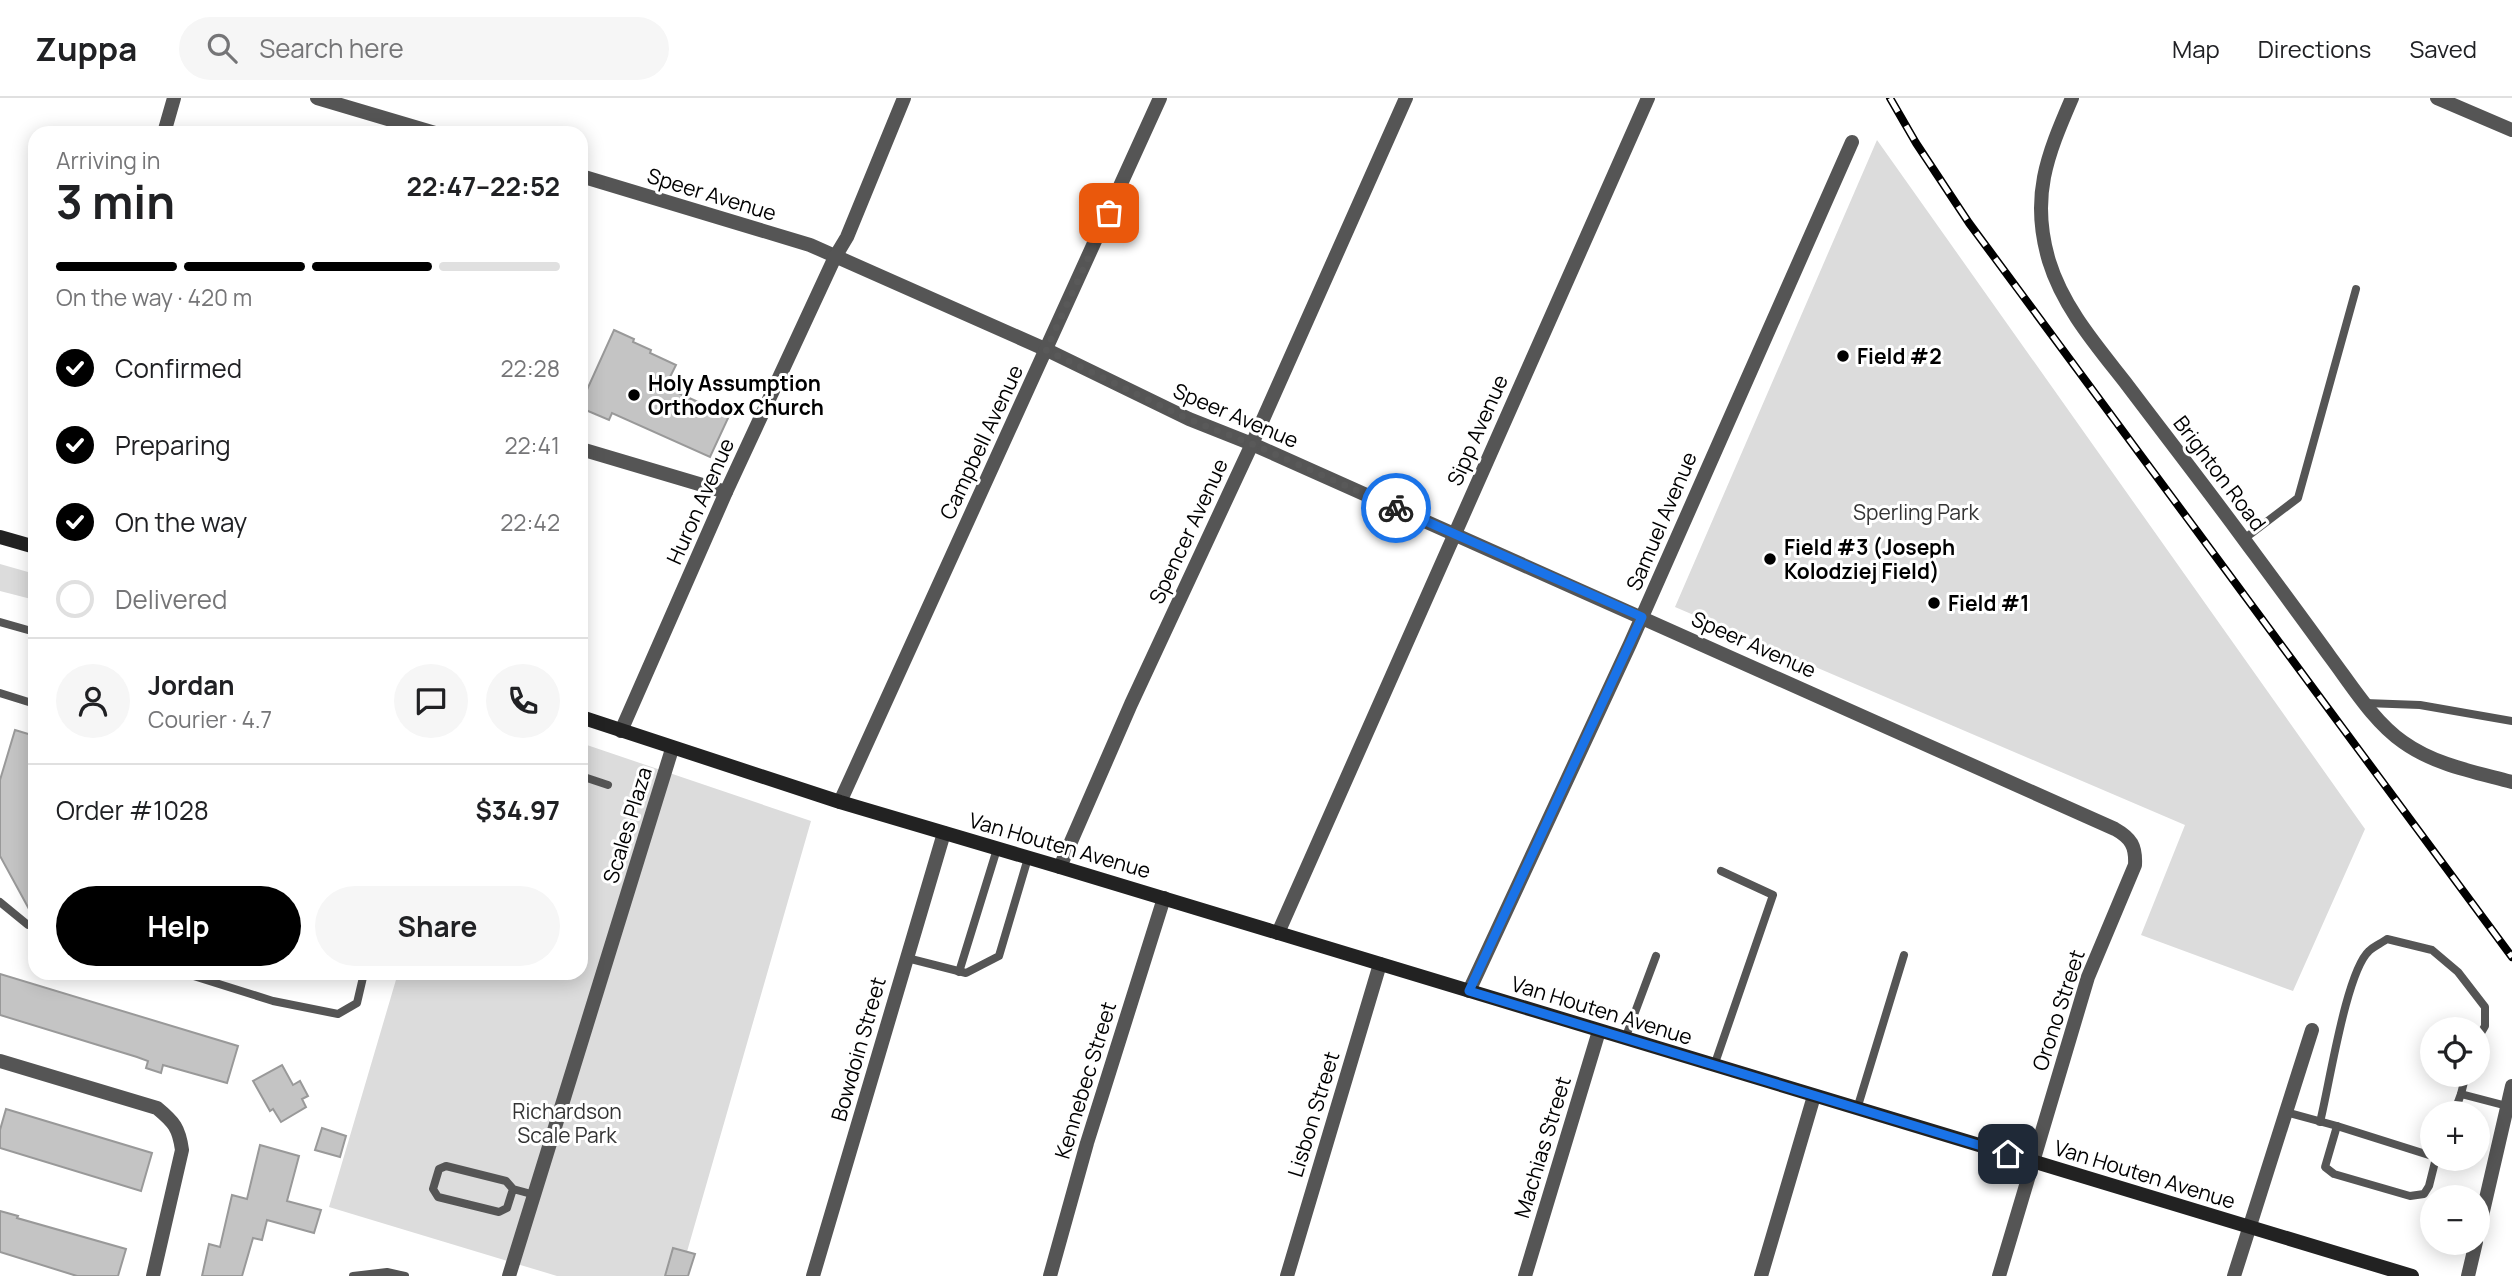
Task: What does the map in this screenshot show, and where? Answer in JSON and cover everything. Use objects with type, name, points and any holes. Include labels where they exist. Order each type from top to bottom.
[{"type":"main road","points":[[0,537],[28,545]]},
{"type":"main road","name":"Van Houten Avenue","points":[[588,719],[840,803],[1164,898],[2413,1276]]},
{"type":"street","points":[[166,126],[174,98]]},
{"type":"street","points":[[317,98],[411,126]]},
{"type":"street","name":"Huron Avenue","points":[[621,731],[726,492],[835,257],[847,237],[904,98]]},
{"type":"street","name":"Campbell Avenue","points":[[840,803],[1160,98]]},
{"type":"street","name":"Spencer Avenue","points":[[1060,867],[1131,704],[1252,444],[1406,98]]},
{"type":"street","name":"Sipp Avenue","points":[[1278,933],[1648,98]]},
{"type":"street","name":"Brighton Road","points":[[2072,98],[2042,177],[2040,218],[2049,261],[2064,298],[2365,703],[2402,742],[2433,759],[2463,770],[2512,782]]},
{"type":"street","points":[[2437,98],[2512,130]]},
{"type":"street","name":"Samuel Avenue","points":[[1469,991],[1642,617],[1852,142]]},
{"type":"street","name":"Speer Avenue","points":[[588,178],[810,245],[1046,350],[1188,419],[1252,444],[2057,803]]},
{"type":"street","points":[[588,451],[726,492]]},
{"type":"street","name":"Scales Plaza","points":[[509,1276],[672,748]]},
{"type":"street","name":"Orono Street","points":[[1999,1276],[2088,977],[2135,865],[2136,853],[2131,838],[2057,803]]},
{"type":"street","name":"Bowdoin Street","points":[[813,1276],[944,833]]},
{"type":"street","name":"Kennebec Street","points":[[1050,1276],[1087,1143],[1164,898]]},
{"type":"street","name":"Lisbon Street","points":[[1287,1276],[1380,964]]},
{"type":"street","points":[[2234,1276],[2312,1030]]},
{"type":"street","name":"Machias Street","points":[[1525,1276],[1599,1031]]},
{"type":"street","points":[[0,1061],[157,1108],[169,1117],[179,1131],[182,1150],[153,1276]]},
{"type":"street","points":[[2489,1185],[2512,1086]]},
{"type":"street","points":[[1761,1276],[1814,1096]]},
{"type":"street","points":[[2468,1276],[2473,1255]]},
{"type":"lane","points":[[2244,539],[2298,498],[2356,289]]},
{"type":"lane","points":[[0,622],[28,630]]},
{"type":"lane","points":[[0,693],[28,702]]},
{"type":"lane","points":[[2365,703],[2420,705],[2512,722]]},
{"type":"lane","points":[[588,778],[608,785]]},
{"type":"lane","points":[[959,972],[997,849]]},
{"type":"lane","points":[[907,958],[966,973],[999,956],[1028,858]]},
{"type":"lane","points":[[1714,1066],[1773,895],[1721,871]]},
{"type":"lane","points":[[0,902],[28,923]]},
{"type":"lane","points":[[2320,1122],[2335,1048],[2357,970],[2368,952],[2387,939],[2432,950],[2458,972],[2485,1007],[2485,1017]]},
{"type":"lane","points":[[1857,1109],[1904,955]]},
{"type":"lane","points":[[1625,1039],[1656,956]]},
{"type":"lane","points":[[206,980],[273,1001],[338,1014],[357,1003],[363,980]]},
{"type":"lane","points":[[2458,1101],[2463,1087]]},
{"type":"lane","points":[[2461,1094],[2507,1106]]},
{"type":"lane","points":[[2286,1112],[2420,1153]]},
{"type":"lane","points":[[2337,1126],[2325,1167],[2334,1174],[2410,1196],[2424,1194],[2432,1171]]},
{"type":"lane","points":[[513,1189],[507,1208],[499,1212],[438,1197],[433,1189],[439,1169],[446,1166],[506,1181],[513,1189],[534,1195]]},
{"type":"lane","points":[[354,1276],[387,1272],[405,1276]]},
{"type":"green space","name":"Sperling Park","points":[[1877,140],[2365,829],[2293,991],[2141,935],[2185,825],[1675,607]]},
{"type":"green space","points":[[0,564],[28,572],[28,598],[0,591]]},
{"type":"green space","name":"Richardson Scale Park","points":[[588,745],[811,821],[680,1276],[557,1276],[329,1207],[396,980],[588,980]]},
{"type":"building","name":"Holy Assumption Orthodox Church","points":[[614,330],[634,339],[633,342],[651,350],[650,353],[676,365],[665,387],[729,416],[710,457],[612,413],[609,420],[588,411],[588,388]]},
{"type":"building","points":[[15,730],[28,734],[28,907],[0,856],[0,780]]},
{"type":"building","points":[[0,974],[238,1046],[227,1083],[163,1065],[161,1073],[146,1068],[148,1061],[137,1057],[0,1015]]},
{"type":"building","points":[[282,1065],[293,1085],[300,1081],[308,1096],[302,1099],[306,1107],[281,1122],[273,1109],[270,1111],[253,1081]]},
{"type":"building","points":[[6,1109],[152,1153],[141,1191],[0,1148],[0,1130]]},
{"type":"building","points":[[322,1128],[346,1136],[340,1157],[315,1150]]},
{"type":"building","points":[[260,1145],[299,1156],[287,1201],[321,1210],[314,1233],[267,1220],[262,1240],[253,1238],[242,1276],[202,1276],[209,1244],[220,1247],[232,1195],[247,1199]]},
{"type":"building","points":[[0,1211],[126,1249],[118,1276],[77,1276],[0,1252]]},
{"type":"building","points":[[673,1248],[695,1254],[688,1276],[665,1276]]},
{"type":"railway","points":[[1890,98],[1969,223],[2512,957]]},
{"type":"way so far","points":[[1109,213],[1046,350],[1188,419],[1252,444],[1396,508]]},
{"type":"place","name":"Field #2","points":[[1843,356]]},
{"type":"place","name":"Holy Assumption Orthodox Church","points":[[634,395]]},
{"type":"place","name":"Field #3 (Joseph Kolodziej Field)","points":[[1770,559]]},
{"type":"place","name":"Field #1","points":[[1934,603]]},
{"type":"route","points":[[1396,508],[1642,617],[1469,991],[2008,1154]]}]
